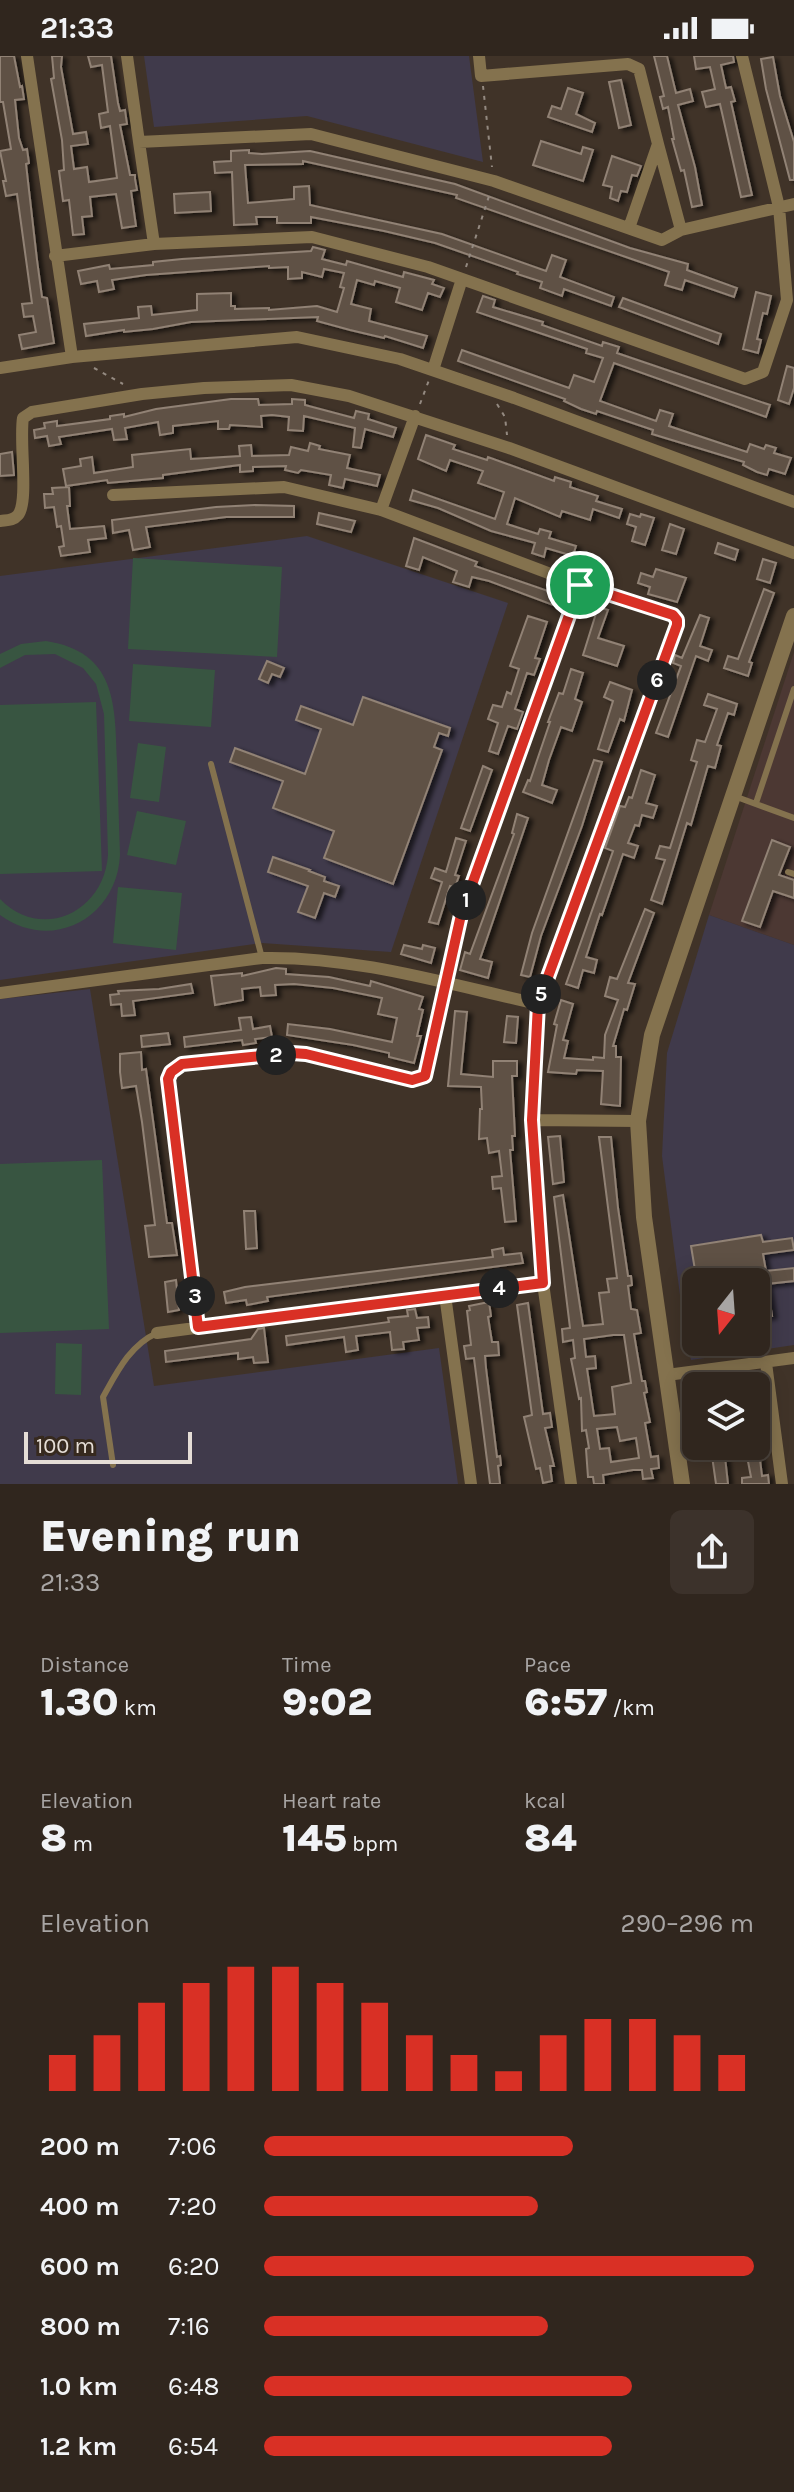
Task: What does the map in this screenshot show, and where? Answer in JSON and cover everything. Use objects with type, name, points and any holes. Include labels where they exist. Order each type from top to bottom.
[{"type":"street","points":[[27,56],[72,357]]},
{"type":"street","points":[[127,56],[154,244]]},
{"type":"street","points":[[479,56],[481,76],[628,64],[639,69],[681,230]]},
{"type":"street","points":[[55,256],[154,244],[312,237],[428,267],[745,379],[763,372],[787,300],[779,207],[742,56]]},
{"type":"street","points":[[139,142],[311,134],[494,181],[662,240],[681,230],[794,204]]},
{"type":"street","points":[[629,228],[658,144]]},
{"type":"street","points":[[433,370],[462,279]]},
{"type":"street","points":[[0,368],[72,357],[297,337],[400,359],[794,502]]},
{"type":"street","points":[[0,521],[14,520],[21,513],[20,432],[23,418],[32,412],[142,394],[291,385],[349,396],[415,416],[794,553]]},
{"type":"street","points":[[381,510],[415,416]]},
{"type":"street","points":[[113,495],[284,487],[381,510],[580,585],[673,615],[677,620],[538,1004],[532,1120],[543,1283],[571,1484]]},
{"type":"street","points":[[198,1327],[168,1079],[171,1072],[182,1064],[292,1053],[412,1080],[425,1076],[461,915],[580,585]]},
{"type":"street","points":[[682,1484],[644,1217],[638,1121],[652,1035],[790,638],[794,616]]},
{"type":"street","points":[[0,993],[262,958],[331,960],[538,1004]]},
{"type":"street","points":[[532,1120],[638,1121]]},
{"type":"street","points":[[157,1333],[543,1283]]},
{"type":"street","points":[[445,1295],[471,1484]]},
{"type":"street","points":[[667,1375],[794,1358]]},
{"type":"street","points":[[766,1363],[782,1484]]},
{"type":"lane","points":[[756,803],[794,689]]},
{"type":"lane","points":[[211,764],[262,958]]},
{"type":"lane","points":[[733,795],[794,818]]},
{"type":"lane","points":[[113,1465],[103,1397],[132,1350],[157,1333]]},
{"type":"path","points":[[92,367],[142,394]]},
{"type":"path","points":[[415,416],[433,370]]},
{"type":"path","points":[[487,389],[505,417],[509,448]]},
{"type":"shaded area","points":[[144,56],[469,56],[483,162],[307,116],[154,127]]},
{"type":"shaded area","points":[[307,536],[508,603],[391,952],[262,943],[0,980],[0,576]]},
{"type":"shaded area","points":[[794,652],[794,945],[709,915]]},
{"type":"shaded area","points":[[709,915],[794,945],[794,1345],[770,1348],[770,1268],[682,1268],[682,1311],[662,1156],[667,1053]]},
{"type":"shaded area","points":[[90,989],[154,1386],[439,1348],[458,1484],[0,1484],[0,999]]},
{"type":"shaded area","points":[[690,1356],[718,1356],[691,1360]]},
{"type":"green space","points":[[133,558],[282,567],[277,657],[128,649]]},
{"type":"green space","points":[[46,641],[69,647],[86,656],[107,683],[115,719],[120,855],[116,877],[107,896],[94,912],[78,923],[40,931],[20,926],[0,915],[0,899],[17,912],[34,918],[52,919],[68,914],[83,905],[95,892],[104,875],[108,855],[104,714],[96,684],[83,668],[55,654],[25,655],[0,668],[0,654],[21,644]]},
{"type":"green space","points":[[133,664],[215,670],[211,727],[129,721]]},
{"type":"green space","points":[[96,702],[102,871],[0,874],[0,705]]},
{"type":"green space","points":[[138,743],[166,747],[159,802],[130,798]]},
{"type":"green space","points":[[137,811],[186,821],[176,865],[127,855]]},
{"type":"green space","points":[[118,887],[182,893],[176,950],[113,943]]},
{"type":"green space","points":[[102,1160],[109,1329],[0,1333],[0,1164]]},
{"type":"green space","points":[[56,1343],[82,1344],[81,1395],[55,1394]]},
{"type":"building","points":[[0,56],[14,56],[22,86],[24,99],[15,100],[19,138],[23,150],[27,149],[29,163],[26,164],[42,297],[47,298],[54,343],[22,349],[19,335],[36,332],[33,316],[24,317],[22,304],[32,303],[17,194],[6,196],[3,181],[6,181],[0,151],[11,149],[3,102],[0,102]]},
{"type":"building","points":[[52,56],[62,56],[61,67],[73,134],[86,132],[88,144],[71,146],[74,169],[87,167],[89,182],[117,178],[110,126],[101,128],[99,114],[108,112],[102,65],[91,67],[88,56],[111,56],[120,111],[125,110],[127,124],[120,125],[130,175],[135,175],[137,190],[131,191],[136,226],[122,228],[116,194],[90,197],[92,216],[82,217],[84,234],[73,235],[69,200],[63,201],[59,171],[64,170],[51,79],[54,78]]},
{"type":"building","points":[[654,56],[667,56],[676,93],[690,89],[693,101],[678,105],[702,205],[692,207],[684,170],[681,171],[672,139],[668,107],[663,109],[660,97],[664,96]]},
{"type":"building","points":[[694,56],[733,56],[734,62],[721,65],[726,88],[731,87],[735,101],[731,102],[752,195],[741,197],[720,104],[706,107],[702,92],[715,89],[710,67],[696,69]]},
{"type":"building","points":[[773,57],[780,96],[794,142],[794,180],[790,180],[766,89],[761,59]]},
{"type":"building","points":[[621,80],[631,125],[619,128],[609,82]]},
{"type":"building","points":[[568,88],[583,93],[576,114],[595,123],[592,132],[548,117],[552,106],[561,109]]},
{"type":"building","points":[[541,141],[581,154],[583,147],[593,150],[583,181],[533,165]]},
{"type":"building","points":[[249,150],[249,153],[262,154],[310,151],[455,184],[630,248],[688,264],[687,270],[737,288],[734,297],[685,280],[682,290],[665,285],[669,272],[456,198],[457,195],[303,161],[303,164],[245,165],[248,203],[294,199],[294,187],[309,186],[310,205],[442,234],[546,271],[552,255],[566,260],[560,277],[614,297],[611,306],[564,289],[562,296],[540,288],[542,282],[518,272],[435,243],[384,231],[311,217],[311,223],[277,223],[277,217],[256,217],[257,224],[234,225],[232,172],[215,173],[214,162],[231,161],[231,151]]},
{"type":"building","points":[[612,156],[641,166],[637,176],[632,175],[627,192],[621,191],[618,201],[610,198],[612,187],[603,185]]},
{"type":"building","points":[[210,192],[211,211],[175,213],[174,194]]},
{"type":"building","points":[[313,247],[325,250],[322,259],[346,265],[347,261],[403,277],[404,272],[434,280],[432,284],[444,288],[440,297],[428,293],[422,310],[396,302],[400,288],[357,280],[351,304],[371,309],[369,321],[427,336],[423,348],[317,321],[318,317],[191,322],[86,336],[84,324],[139,318],[138,307],[151,306],[152,315],[197,310],[197,294],[231,293],[231,306],[235,309],[317,306],[337,312],[344,288],[340,287],[344,273],[324,269],[322,277],[302,272],[302,278],[288,279],[288,267],[269,266],[146,275],[112,280],[114,289],[99,292],[97,281],[81,284],[78,271],[109,265],[110,269],[182,259],[311,251]]},
{"type":"building","points":[[756,292],[771,296],[757,339],[761,340],[758,353],[743,349]]},
{"type":"building","points":[[483,296],[495,300],[493,307],[543,322],[542,325],[602,346],[603,342],[619,347],[617,353],[770,405],[766,417],[614,363],[600,401],[656,421],[660,410],[673,414],[669,426],[747,452],[750,444],[764,449],[766,445],[776,448],[774,453],[791,458],[785,474],[769,469],[767,475],[757,472],[743,465],[744,462],[652,434],[653,430],[597,411],[596,414],[581,409],[565,399],[458,361],[462,350],[569,388],[574,375],[594,382],[603,358],[586,353],[587,349],[477,312]]},
{"type":"building","points":[[623,298],[721,334],[718,344],[619,307]]},
{"type":"building","points":[[787,366],[794,368],[794,388],[789,404],[778,400]]},
{"type":"building","points":[[231,399],[258,399],[259,405],[292,404],[292,399],[305,400],[305,405],[354,418],[356,411],[369,414],[368,419],[396,428],[393,437],[365,429],[361,448],[353,447],[355,428],[304,416],[303,431],[288,430],[289,417],[272,415],[261,416],[262,427],[230,425],[229,429],[218,429],[218,421],[173,426],[173,433],[160,435],[158,422],[125,428],[127,439],[114,440],[112,429],[59,437],[61,444],[49,446],[47,436],[35,438],[34,430],[45,428],[44,423],[57,421],[57,426]]},
{"type":"building","points":[[426,435],[455,445],[453,449],[487,460],[488,457],[554,481],[555,477],[571,482],[570,487],[598,496],[596,501],[622,509],[619,518],[593,509],[590,520],[562,511],[560,517],[515,498],[507,524],[538,534],[540,529],[551,532],[549,538],[576,546],[573,556],[546,548],[544,557],[532,553],[535,543],[491,531],[438,508],[410,500],[413,490],[495,519],[504,492],[478,483],[483,471],[450,460],[446,471],[418,459]]},
{"type":"building","points":[[310,443],[320,446],[319,449],[350,455],[347,468],[380,475],[377,486],[345,479],[343,488],[329,485],[331,475],[301,470],[298,473],[285,470],[286,466],[253,467],[253,471],[240,472],[240,465],[163,475],[163,478],[108,483],[107,480],[66,486],[63,469],[81,466],[80,459],[92,457],[94,473],[133,467],[132,455],[190,449],[191,459],[240,456],[239,446],[251,445],[252,456],[289,455],[291,447],[308,451]]},
{"type":"building","points":[[12,452],[14,475],[0,476],[0,454]]},
{"type":"building","points":[[69,487],[70,506],[67,506],[70,529],[104,526],[106,538],[88,540],[90,552],[61,556],[59,547],[64,546],[61,526],[57,527],[54,507],[45,508],[44,494],[53,494],[52,488]]},
{"type":"building","points":[[255,505],[294,506],[294,517],[226,517],[146,527],[150,547],[133,550],[129,530],[113,533],[112,520]]},
{"type":"building","points":[[319,513],[355,521],[351,532],[317,524]]},
{"type":"building","points":[[630,514],[654,518],[645,545],[632,541],[636,527],[627,524]]},
{"type":"building","points":[[670,524],[684,529],[676,554],[662,550]]},
{"type":"building","points":[[414,538],[477,562],[475,566],[557,594],[553,605],[472,577],[469,587],[453,582],[457,571],[423,557],[419,570],[406,566]]},
{"type":"building","points":[[718,543],[738,550],[735,560],[715,553]]},
{"type":"building","points":[[763,559],[776,563],[770,583],[757,579]]},
{"type":"building","points":[[656,569],[686,578],[677,602],[648,594],[650,587],[638,583],[641,573],[653,577]]},
{"type":"building","points":[[764,589],[774,593],[749,662],[752,663],[748,676],[724,668],[728,656],[738,659]]},
{"type":"building","points":[[598,607],[608,610],[598,638],[624,646],[617,666],[583,655]]},
{"type":"building","points":[[700,615],[709,618],[700,646],[712,650],[708,661],[696,656],[668,737],[656,733],[681,666],[673,663],[675,655],[682,658]]},
{"type":"building","points":[[528,616],[547,622],[535,658],[540,659],[534,675],[527,673],[515,709],[523,712],[517,729],[508,726],[498,754],[489,751],[498,723],[488,719],[493,705],[502,707],[507,692],[511,694],[519,669],[510,666]]},
{"type":"building","points":[[267,661],[284,668],[280,677],[272,674],[268,683],[259,679]]},
{"type":"building","points":[[571,669],[583,673],[575,699],[582,702],[572,731],[561,727],[549,760],[542,785],[557,790],[552,803],[523,792],[530,781],[548,722],[559,693],[563,694]]},
{"type":"building","points":[[610,682],[632,690],[624,721],[620,719],[608,752],[598,749],[613,701],[604,697]]},
{"type":"building","points":[[708,694],[737,704],[734,715],[728,713],[717,745],[721,746],[715,768],[708,766],[691,825],[687,823],[662,904],[651,900],[665,860],[656,858],[660,846],[670,848],[697,762],[691,760],[697,740],[705,742],[717,709],[704,705]]},
{"type":"building","points":[[363,697],[450,728],[448,736],[439,733],[434,747],[442,750],[393,884],[324,858],[334,831],[273,808],[283,781],[230,762],[235,748],[305,774],[321,729],[296,720],[301,706],[353,725]]},
{"type":"building","points":[[594,760],[602,762],[582,826],[541,936],[530,977],[521,975],[532,933]]},
{"type":"building","points":[[483,766],[492,770],[470,831],[461,828]]},
{"type":"building","points":[[641,770],[655,775],[646,803],[657,806],[653,818],[642,815],[639,826],[635,825],[628,843],[638,846],[634,858],[623,854],[586,957],[597,960],[594,973],[583,970],[578,988],[566,984],[613,851],[605,848],[620,806],[625,807],[629,797],[632,798]]},
{"type":"building","points":[[517,814],[528,818],[480,959],[492,962],[488,978],[460,970],[465,952],[470,954],[514,834]]},
{"type":"building","points":[[456,838],[466,841],[455,875],[459,876],[455,887],[450,886],[438,924],[429,922],[442,882],[431,878],[435,868],[446,872]]},
{"type":"building","points":[[772,840],[790,847],[779,875],[794,880],[794,898],[773,891],[760,927],[742,921]]},
{"type":"building","points":[[273,857],[310,870],[325,877],[324,881],[339,886],[335,897],[324,893],[315,918],[298,912],[308,886],[268,872]]},
{"type":"building","points":[[645,909],[654,913],[628,983],[635,984],[613,1046],[616,1046],[616,1057],[621,1057],[620,1106],[601,1104],[603,1071],[577,1070],[576,1074],[548,1072],[557,1025],[554,1024],[561,1000],[573,1004],[563,1040],[568,1041],[564,1058],[604,1058],[605,1035],[618,1000],[605,996],[610,977],[617,979]]},
{"type":"building","points":[[404,945],[435,948],[431,963],[401,954]]},
{"type":"building","points":[[276,968],[286,969],[286,974],[329,977],[370,986],[371,981],[423,997],[417,1036],[421,1036],[414,1063],[389,1057],[389,1053],[353,1045],[287,1035],[288,1024],[392,1042],[397,1018],[378,1014],[382,998],[294,984],[275,985],[276,995],[261,996],[260,987],[242,989],[243,1000],[215,1005],[211,976],[242,973],[242,976]]},
{"type":"building","points":[[191,984],[193,993],[133,1001],[135,1015],[122,1016],[121,1004],[111,1005],[110,995],[119,994],[118,991]]},
{"type":"building","points":[[455,1011],[467,1012],[461,1074],[493,1077],[493,1061],[517,1061],[517,1076],[512,1076],[515,1136],[512,1136],[513,1150],[510,1150],[516,1221],[505,1222],[501,1188],[493,1189],[492,1177],[502,1176],[499,1151],[489,1153],[487,1138],[479,1139],[481,1087],[448,1086]]},
{"type":"building","points":[[507,1016],[518,1017],[516,1043],[504,1042]]},
{"type":"building","points":[[251,1017],[253,1029],[270,1026],[272,1037],[255,1039],[256,1043],[243,1045],[242,1040],[185,1047],[184,1037],[241,1030],[239,1018]]},
{"type":"building","points":[[168,1033],[170,1044],[142,1047],[141,1036]]},
{"type":"building","points":[[141,1052],[167,1223],[172,1223],[177,1255],[149,1257],[145,1226],[155,1225],[142,1122],[136,1086],[122,1088],[120,1072],[120,1054]]},
{"type":"building","points":[[560,1136],[564,1182],[553,1184],[548,1137]]},
{"type":"building","points":[[599,1137],[611,1137],[618,1208],[628,1276],[631,1276],[632,1285],[628,1286],[631,1309],[637,1310],[641,1333],[634,1334],[642,1381],[645,1381],[647,1392],[644,1393],[650,1422],[645,1423],[651,1457],[658,1456],[659,1468],[651,1469],[653,1478],[643,1479],[642,1470],[633,1470],[603,1475],[604,1484],[594,1484],[593,1477],[588,1477],[586,1449],[589,1448],[586,1430],[582,1431],[581,1398],[571,1359],[575,1358],[573,1340],[563,1342],[562,1329],[570,1328],[554,1197],[563,1195],[583,1326],[603,1324],[599,1293],[609,1292],[607,1279],[617,1278]],"holes":[[[624,1335],[631,1383],[612,1387],[615,1414],[594,1416],[587,1369],[596,1368],[595,1356],[586,1357],[584,1339]],[[617,1427],[620,1441],[636,1438],[639,1458],[611,1462],[609,1448],[600,1449],[597,1429]]]},
{"type":"building","points":[[244,1211],[255,1211],[257,1248],[246,1249]]},
{"type":"building","points":[[761,1235],[763,1242],[792,1238],[794,1250],[763,1254],[765,1268],[695,1268],[691,1246]]},
{"type":"building","points":[[503,1248],[504,1255],[521,1253],[523,1263],[267,1297],[268,1301],[247,1305],[246,1300],[226,1303],[224,1292],[493,1257],[492,1250]]},
{"type":"building","points":[[794,1268],[794,1281],[770,1284],[770,1271]]},
{"type":"building","points":[[176,1280],[179,1310],[168,1312],[165,1282]]},
{"type":"building","points":[[489,1302],[492,1342],[498,1342],[499,1355],[485,1356],[497,1457],[500,1456],[500,1484],[490,1484],[474,1358],[466,1359],[464,1346],[471,1345],[469,1306]]},
{"type":"building","points":[[528,1303],[543,1414],[550,1413],[552,1427],[545,1428],[554,1466],[550,1466],[552,1481],[543,1483],[540,1468],[536,1469],[524,1417],[532,1415],[517,1305]]},
{"type":"building","points":[[415,1309],[417,1318],[428,1317],[429,1327],[417,1328],[419,1340],[403,1342],[404,1349],[392,1350],[390,1332],[356,1336],[358,1350],[346,1352],[344,1337],[287,1345],[286,1336],[389,1322],[388,1318],[408,1316],[407,1310]]},
{"type":"building","points":[[264,1328],[268,1362],[254,1363],[253,1357],[238,1359],[238,1353],[166,1362],[165,1351],[251,1339],[258,1329]]},
{"type":"building","points":[[713,1460],[725,1460],[728,1484],[716,1484]]},
{"type":"building","points":[[748,1460],[760,1460],[762,1476],[768,1475],[769,1484],[742,1484],[742,1478],[751,1477]]},
{"type":"route","points":[[580,585],[673,615],[677,625],[538,1004],[532,1120],[543,1283],[198,1327],[168,1079],[171,1072],[182,1064],[292,1053],[412,1080],[425,1076],[461,915],[580,585]]}]
